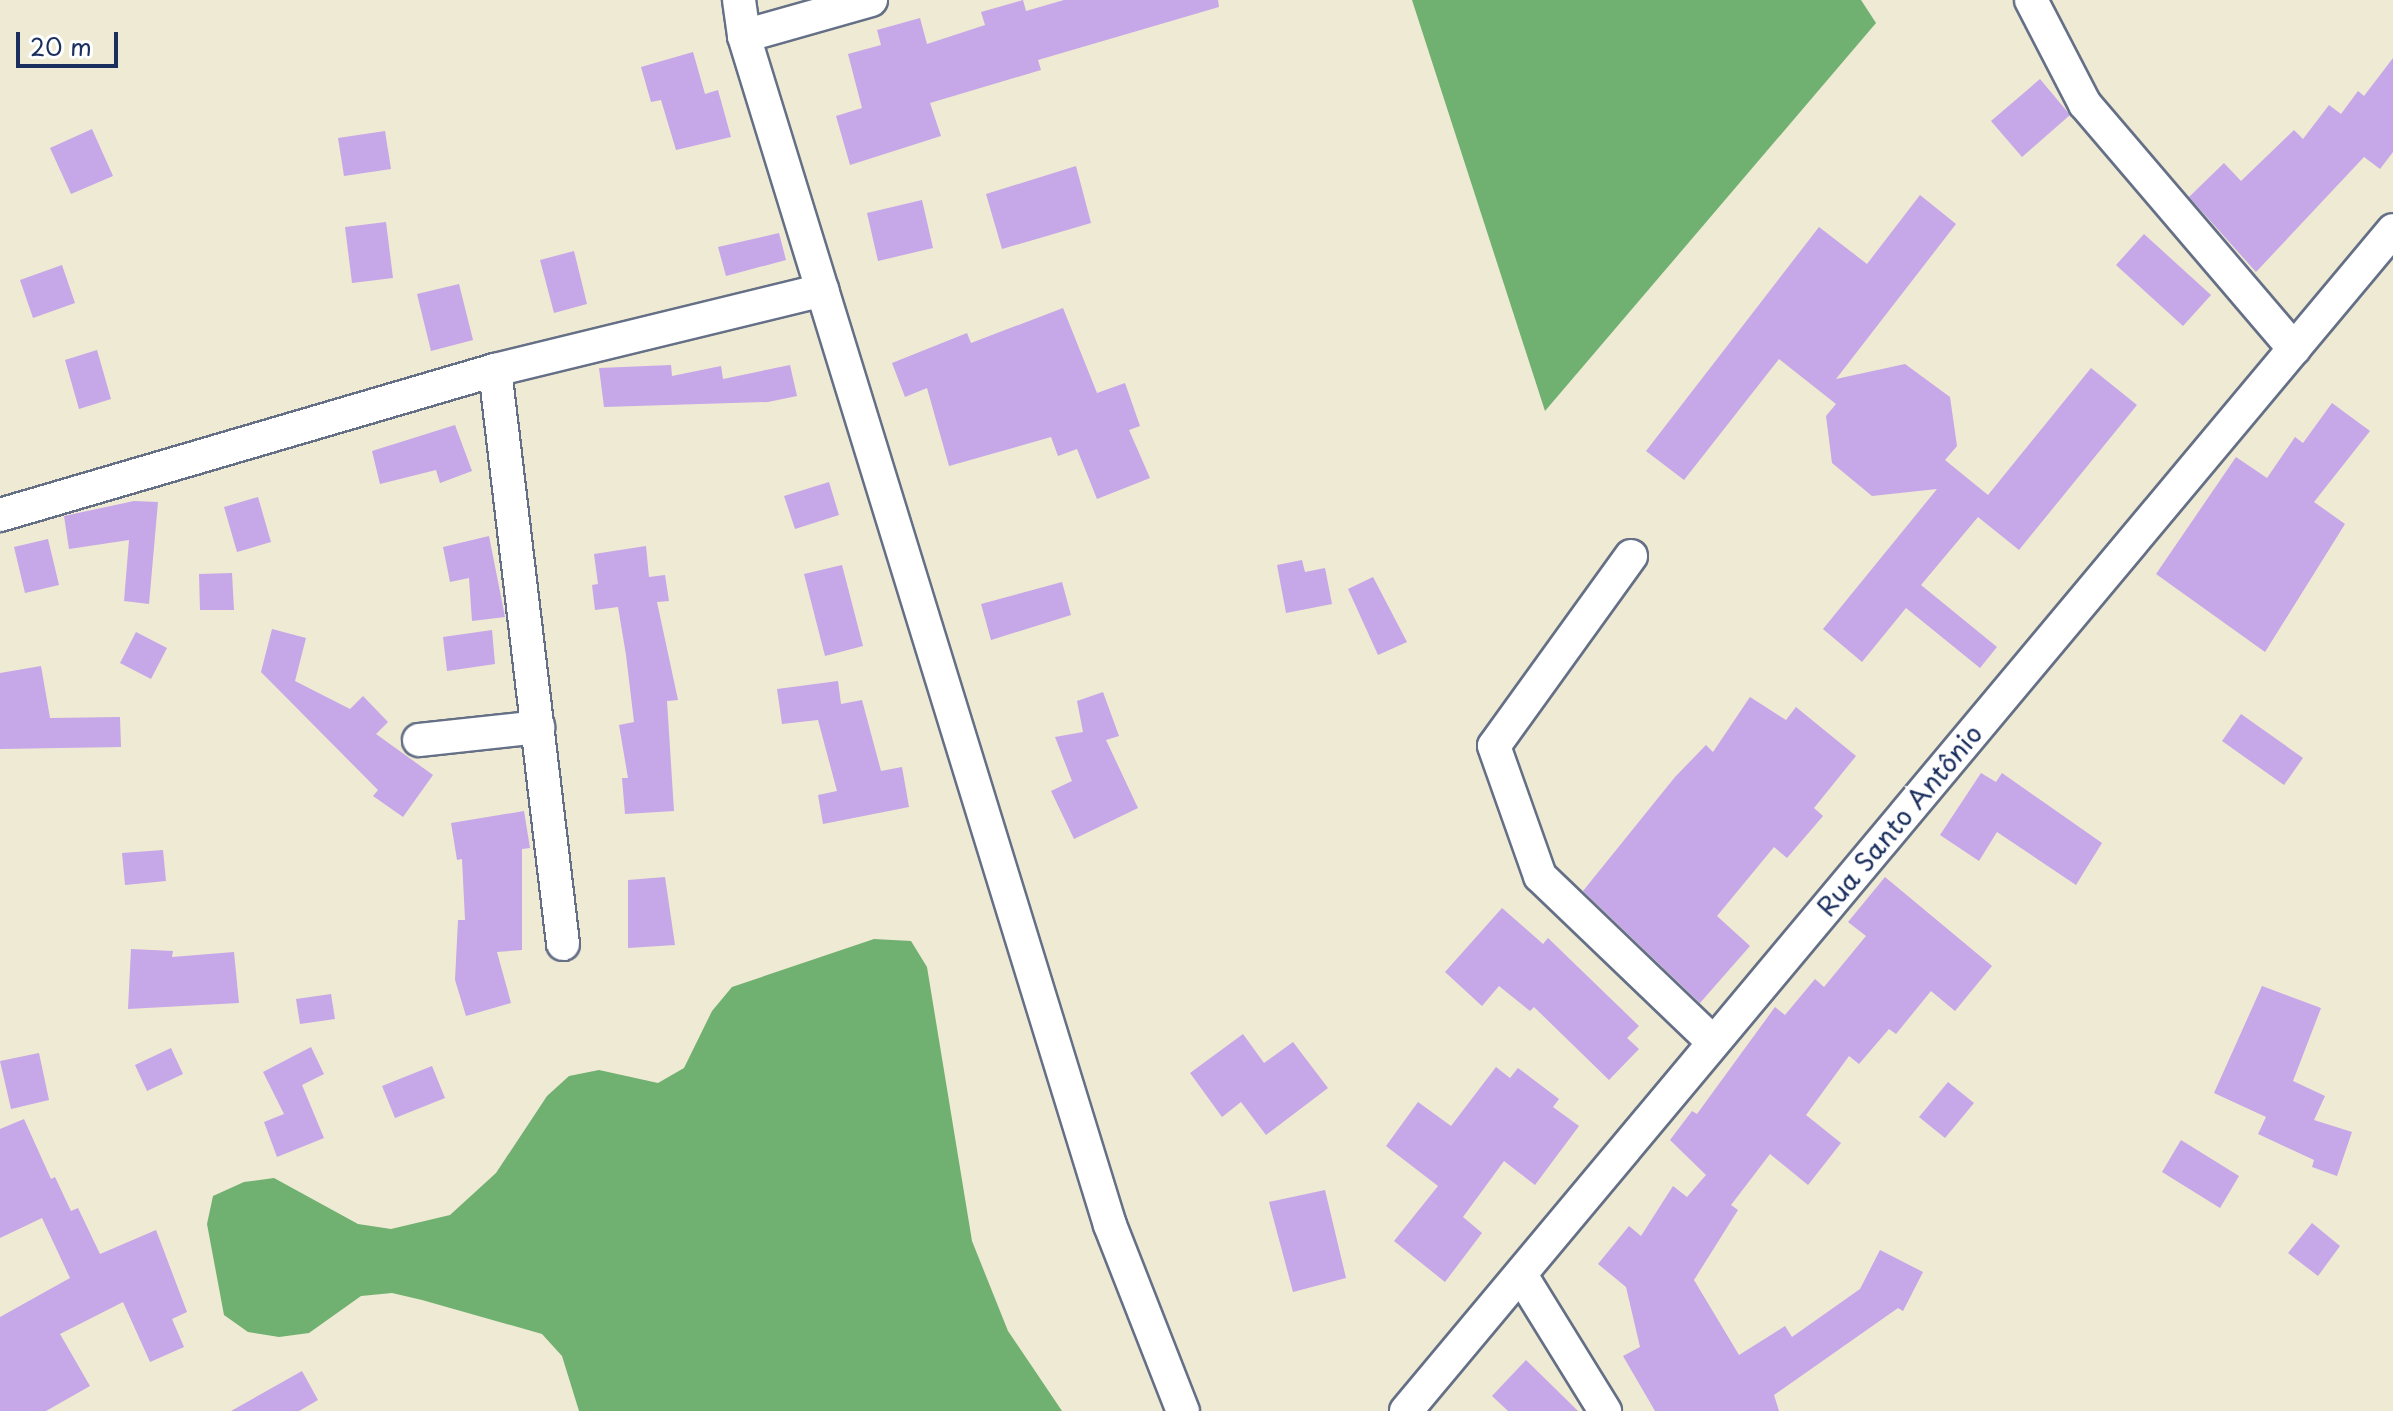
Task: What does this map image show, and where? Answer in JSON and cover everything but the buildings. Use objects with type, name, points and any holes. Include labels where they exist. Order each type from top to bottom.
[{"type":"street","points":[[739,0],[744,36],[1110,1225],[1183,1411]]},
{"type":"street","points":[[744,36],[871,0]]},
{"type":"street","points":[[2031,0],[2085,104],[2294,349]]},
{"type":"street","name":"Rua Santo Antônio","points":[[1406,1411],[2393,230]]},
{"type":"street","points":[[0,515],[495,370],[822,290]]},
{"type":"street","points":[[495,370],[563,944]]},
{"type":"street","points":[[1631,556],[1494,746],[1540,876],[1713,1042]]},
{"type":"street","points":[[419,740],[538,727]]},
{"type":"street","points":[[1521,1275],[1605,1411]]},
{"type":"green space","points":[[1412,0],[1861,0],[1876,23],[1545,411]]},
{"type":"green space","points":[[874,939],[911,941],[927,967],[972,1241],[1008,1331],[1062,1411],[579,1411],[562,1356],[542,1334],[422,1300],[392,1293],[361,1296],[309,1333],[279,1337],[248,1332],[224,1315],[207,1224],[213,1196],[244,1182],[274,1178],[358,1224],[391,1229],[450,1215],[496,1173],[547,1096],[569,1076],[599,1070],[658,1083],[684,1068],[712,1011],[732,987]]}]
